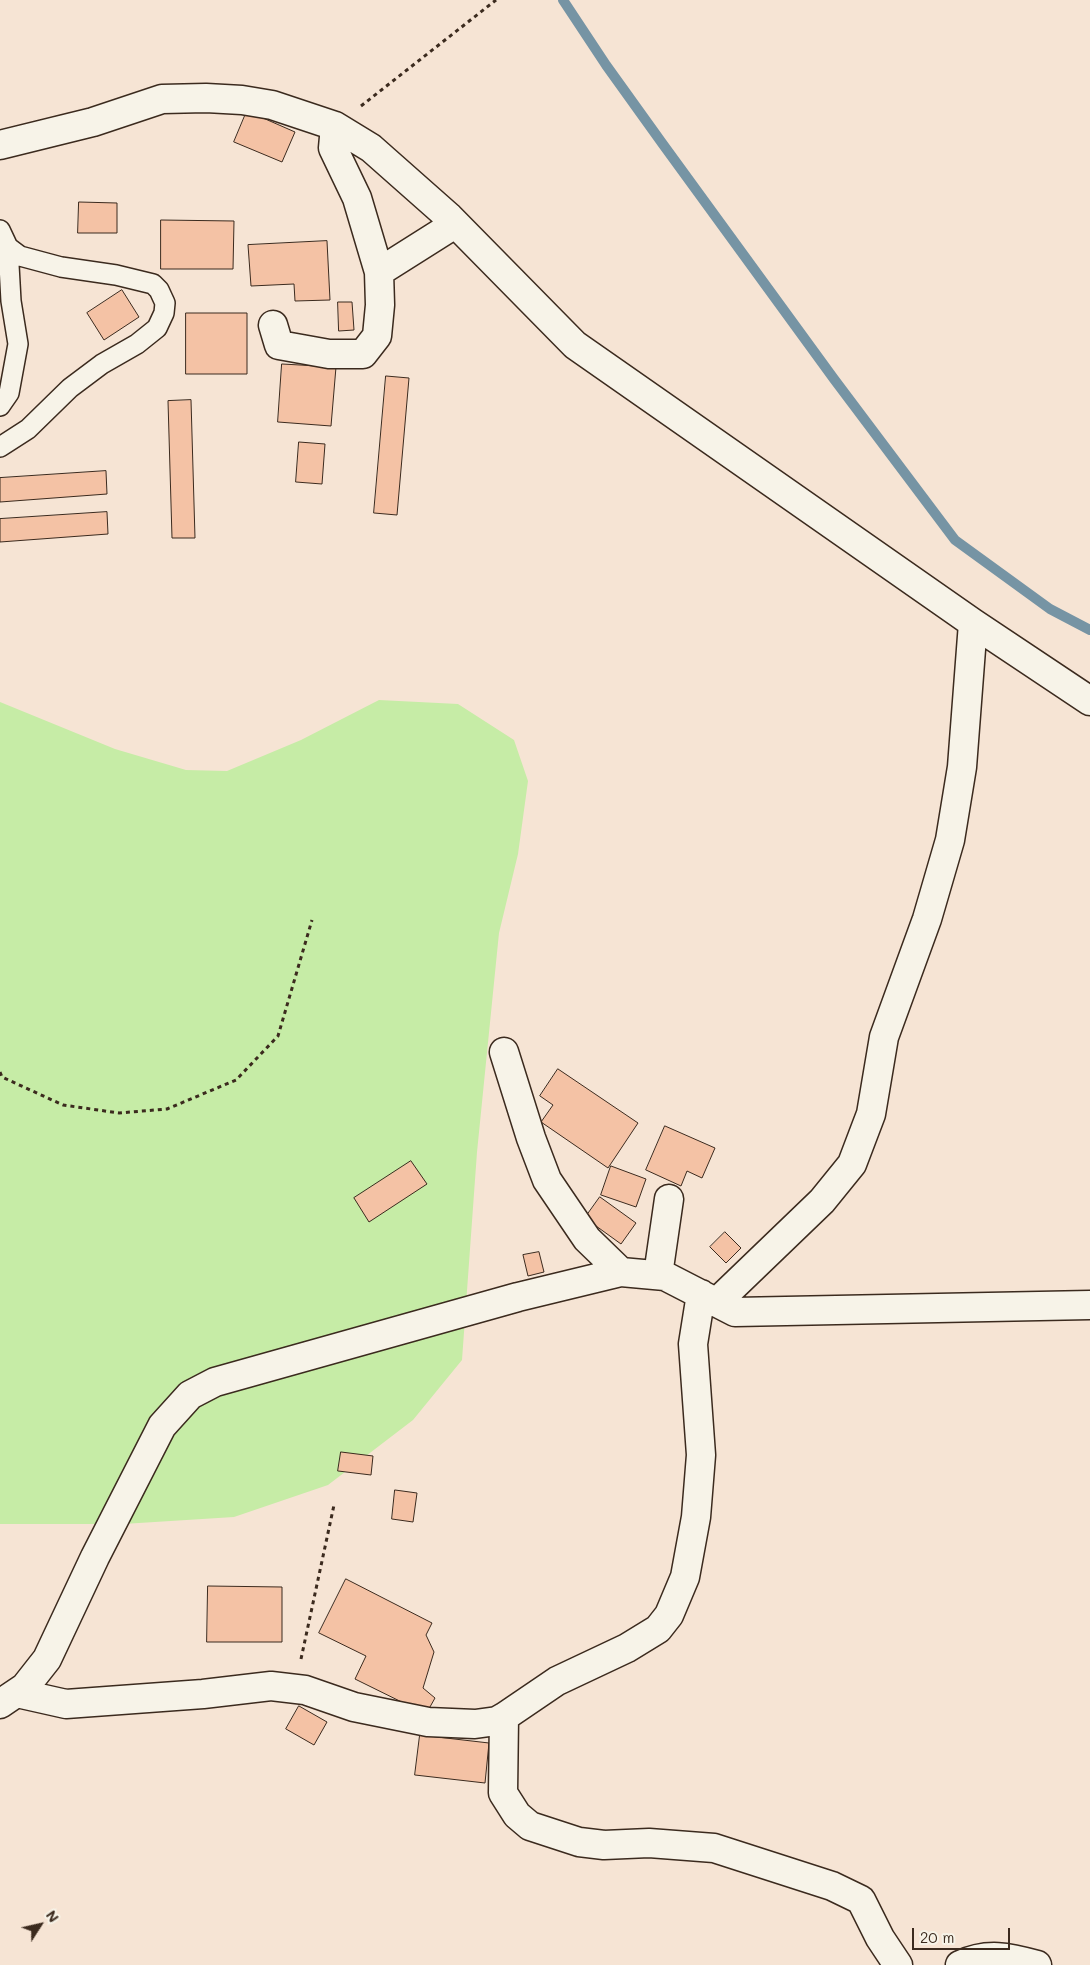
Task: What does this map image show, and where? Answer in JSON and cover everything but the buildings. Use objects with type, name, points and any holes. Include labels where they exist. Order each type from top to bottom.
[{"type":"street","points":[[0,145],[93,122],[162,99],[206,98],[242,100],[272,106],[335,126],[371,148],[455,224],[575,345],[1090,702]]},
{"type":"street","points":[[272,325],[279,345],[329,354],[363,354],[377,336],[380,305],[379,272],[357,198],[333,148],[335,126]]},
{"type":"street","points":[[379,272],[455,224]]},
{"type":"street","points":[[9,1699],[66,1704],[203,1694],[271,1686],[305,1690],[354,1707],[428,1722],[474,1724],[504,1717],[557,1681],[627,1648],[658,1629],[669,1615],[685,1577],[696,1517],[701,1455],[693,1344],[709,1298],[822,1201],[852,1164],[856,1155],[871,1114],[884,1037],[927,919],[950,840],[962,767],[974,623]]},
{"type":"street","points":[[504,1052],[531,1138],[547,1180],[587,1239],[620,1272]]},
{"type":"street","points":[[658,1275],[669,1199]]},
{"type":"street","points":[[9,1699],[25,1687],[47,1658],[95,1557],[162,1426],[190,1395],[214,1382],[518,1297],[620,1272],[665,1276],[735,1312],[1090,1305]]},
{"type":"street","points":[[504,1717],[503,1793],[517,1815],[530,1826],[579,1842],[604,1845],[649,1843],[714,1848],[832,1886],[861,1900],[880,1938],[898,1965]]},
{"type":"street","points":[[960,1965],[973,1959],[1007,1956],[1036,1965]]},
{"type":"lane","points":[[0,406],[9,393],[18,344],[4,239]]},
{"type":"lane","points":[[0,447],[28,430],[70,388],[102,364],[137,344],[157,328],[164,313],[165,303],[159,290],[153,284],[116,274],[61,267],[20,256],[4,239]]},
{"type":"path","points":[[335,126],[496,0]]},
{"type":"path","points":[[0,1072],[2,1077],[63,1105],[119,1113],[167,1109],[236,1080],[278,1036],[312,920]]},
{"type":"path","points":[[295,1689],[334,1505]]},
{"type":"green space","points":[[379,700],[458,704],[514,740],[528,781],[518,854],[499,933],[477,1152],[462,1360],[413,1420],[328,1485],[234,1517],[123,1524],[0,1524],[0,702],[115,749],[186,770],[227,771],[301,740]]},
{"type":"waterway","points":[[563,0],[606,65],[662,143],[834,379],[955,540],[1050,609],[1090,630]]}]
